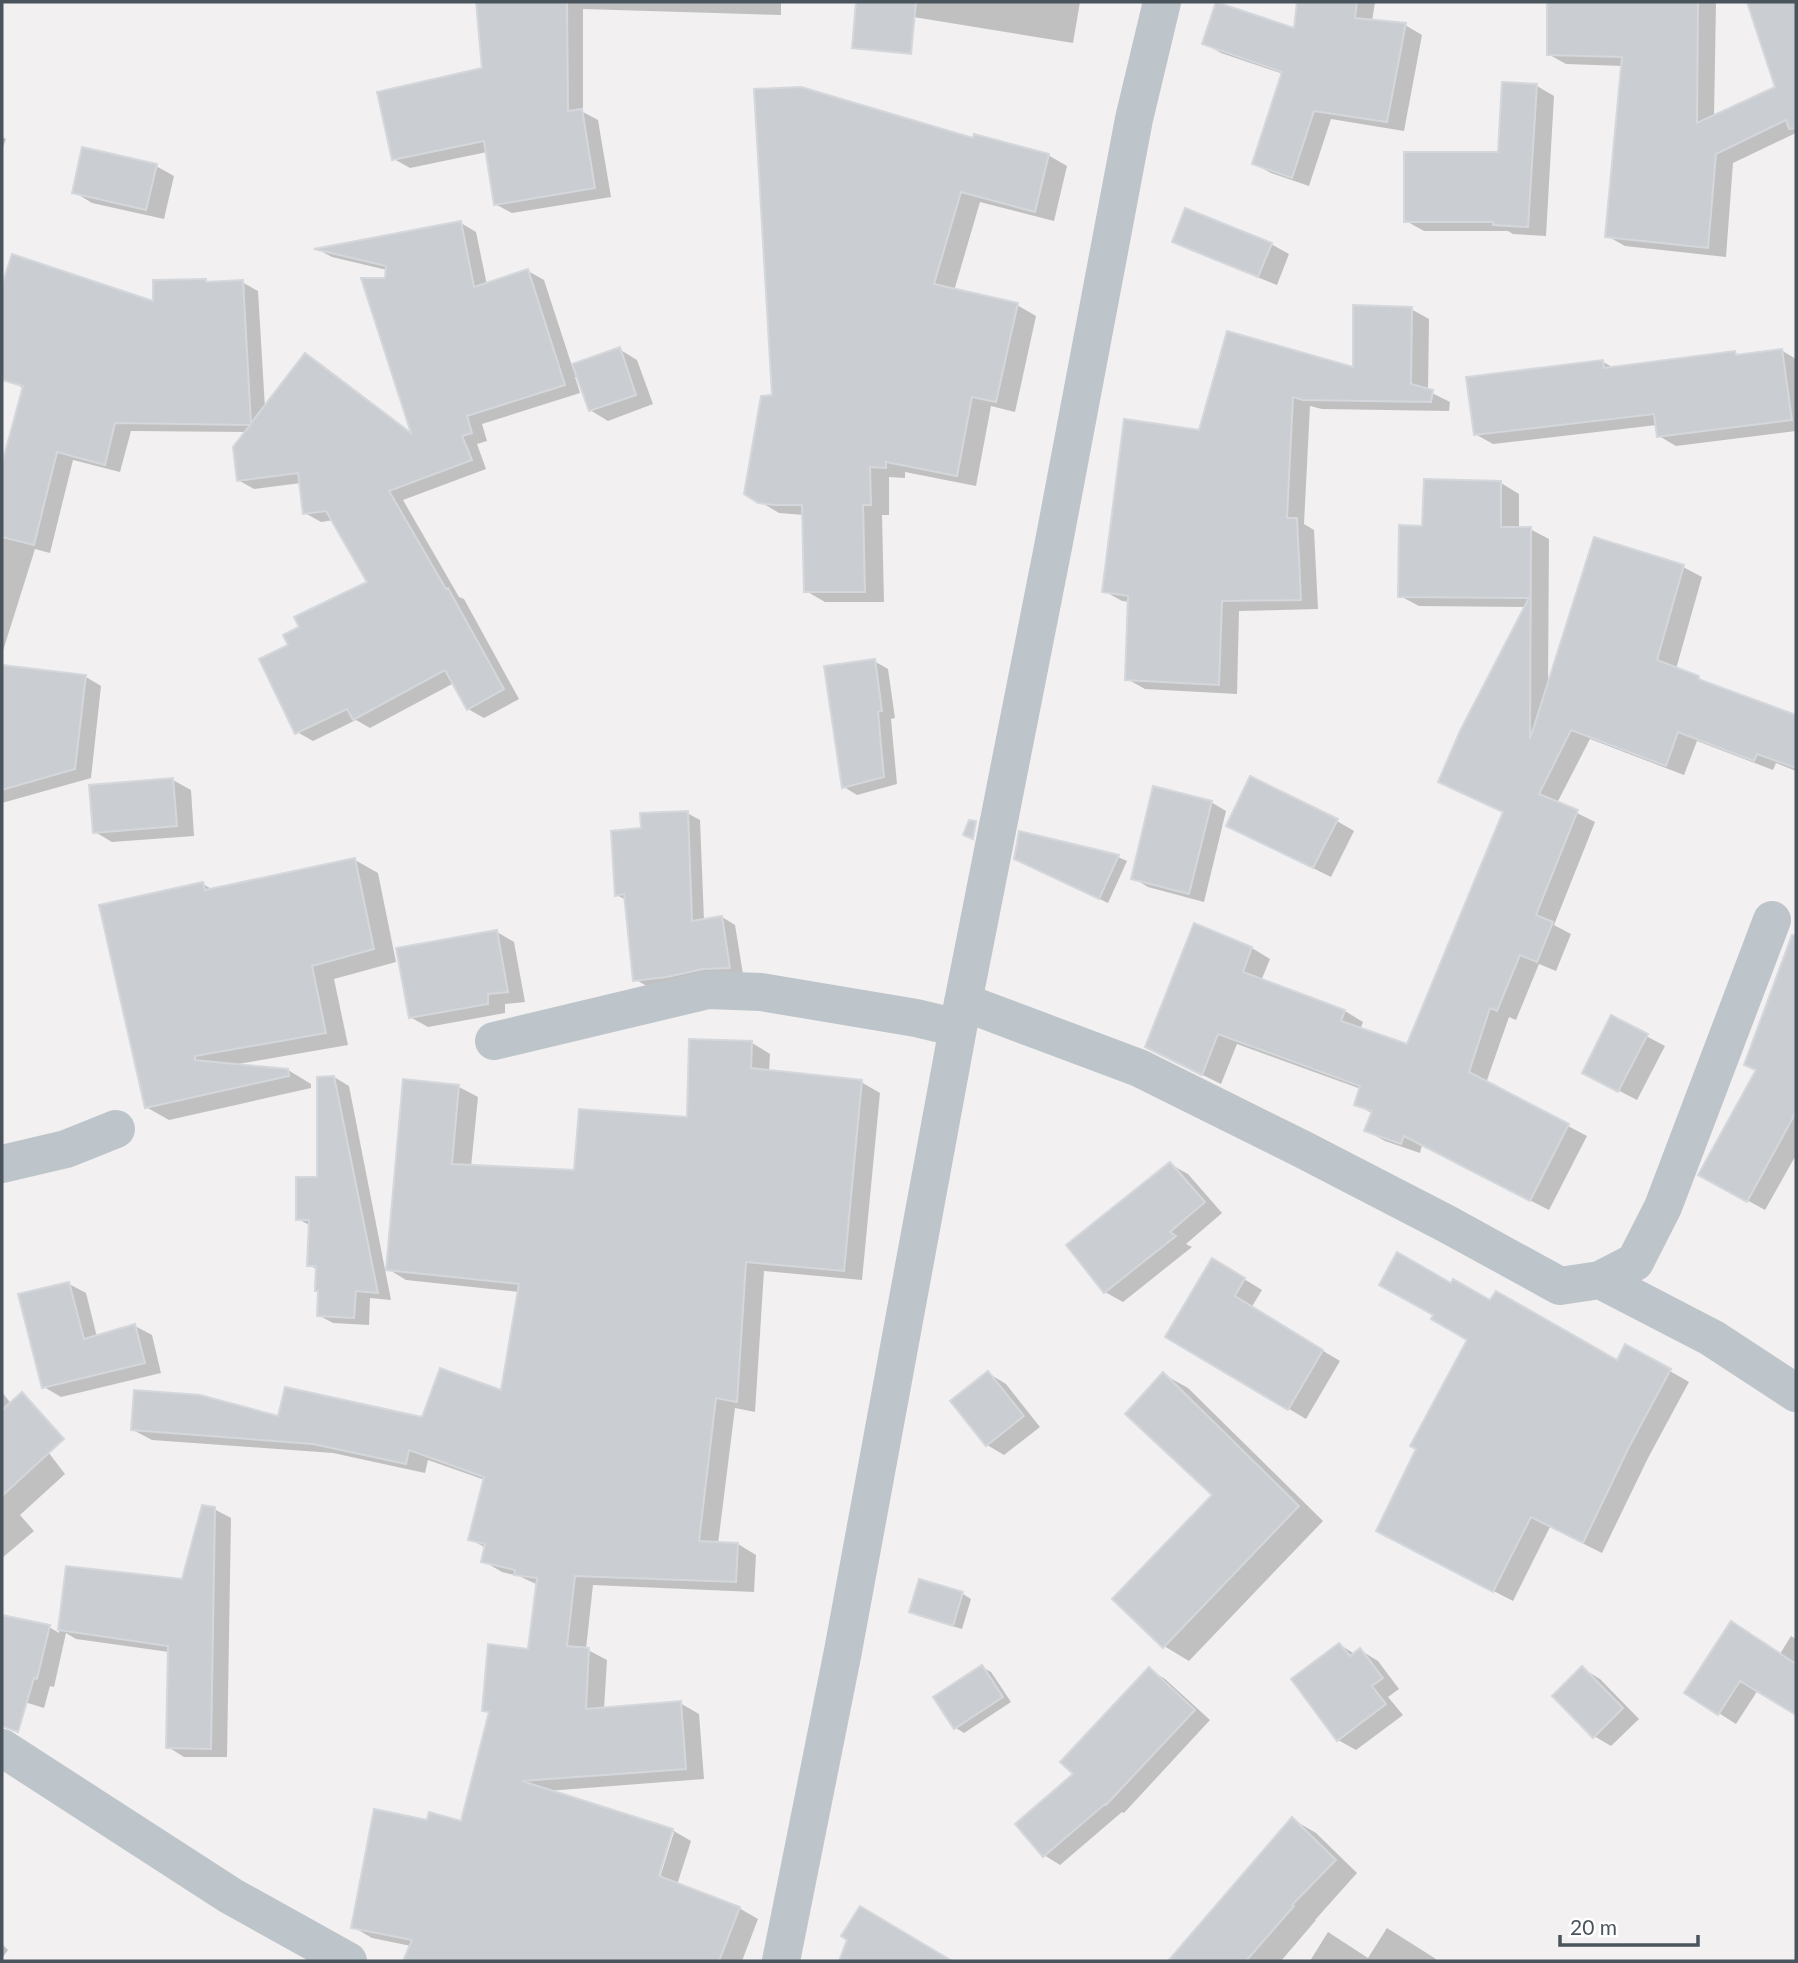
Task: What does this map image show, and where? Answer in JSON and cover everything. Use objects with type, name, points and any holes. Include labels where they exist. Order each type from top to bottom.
[{"type":"street","points":[[781,1961],[843,1651],[961,1015],[1134,119],[1161,2]]},
{"type":"street","points":[[494,1041],[708,990],[761,992],[916,1018],[961,1015],[1139,1068],[1447,1224],[1560,1286],[1600,1280],[1635,1262],[1663,1207],[1772,920]]},
{"type":"street","points":[[2,1164],[66,1149],[116,1129]]},
{"type":"street","points":[[1600,1280],[1713,1338],[1796,1393]]},
{"type":"street","points":[[2,1748],[231,1896],[348,1961]]},
{"type":"building","points":[[476,2],[567,2],[568,111],[582,109],[595,188],[494,205],[484,141],[392,160],[377,92],[482,68]]},
{"type":"building","points":[[856,2],[916,2],[911,54],[852,48]]},
{"type":"building","points":[[1216,2],[1294,28],[1297,2],[1357,2],[1355,18],[1406,23],[1387,122],[1314,111],[1292,178],[1252,164],[1282,72],[1202,44]]},
{"type":"building","points":[[1547,2],[1698,2],[1697,123],[1775,87],[1747,2],[1796,2],[1796,128],[1789,129],[1786,120],[1716,154],[1708,248],[1605,237],[1622,57],[1547,55]]},
{"type":"building","points":[[1502,82],[1537,84],[1528,227],[1493,225],[1493,222],[1404,222],[1404,152],[1498,152]]},
{"type":"building","points":[[801,87],[973,138],[974,134],[1049,154],[1035,212],[961,192],[934,284],[1018,303],[996,402],[972,397],[957,476],[886,462],[886,468],[870,467],[871,505],[863,505],[865,592],[804,592],[802,505],[758,503],[744,494],[761,396],[772,395],[754,89]]},
{"type":"building","points":[[82,147],[157,164],[146,210],[72,193]]},
{"type":"building","points":[[1185,208],[1272,243],[1258,277],[1172,242]]},
{"type":"building","points":[[461,221],[474,287],[528,269],[565,385],[467,416],[472,433],[462,436],[472,460],[389,491],[446,589],[448,588],[504,689],[467,710],[445,670],[353,720],[347,709],[295,734],[259,659],[288,645],[283,635],[299,627],[294,617],[367,582],[326,511],[303,514],[298,473],[237,481],[233,447],[250,425],[115,423],[105,465],[57,452],[34,545],[2,537],[2,464],[23,386],[2,380],[2,285],[12,254],[153,301],[153,280],[243,280],[251,423],[305,353],[411,433],[361,278],[385,278],[386,266],[314,249]]},
{"type":"building","points":[[1353,305],[1412,307],[1411,384],[1433,390],[1431,402],[1303,400],[1293,397],[1287,518],[1297,518],[1301,600],[1222,601],[1219,685],[1125,680],[1128,596],[1102,592],[1124,419],[1199,430],[1227,331],[1353,367]]},
{"type":"building","points":[[620,347],[636,395],[589,411],[572,364]]},
{"type":"building","points":[[1782,349],[1792,420],[1657,437],[1654,414],[1474,435],[1466,377],[1603,360],[1604,368],[1735,351],[1736,355]]},
{"type":"building","points":[[1424,479],[1501,481],[1501,527],[1531,527],[1530,739],[1594,537],[1684,565],[1657,660],[1699,676],[1698,679],[1796,715],[1796,768],[1757,754],[1754,761],[1678,732],[1666,766],[1571,730],[1539,794],[1578,810],[1536,915],[1553,922],[1537,962],[1520,955],[1497,1011],[1490,1008],[1469,1072],[1569,1124],[1530,1201],[1404,1136],[1401,1144],[1364,1131],[1372,1111],[1354,1105],[1360,1086],[1218,1034],[1202,1075],[1145,1047],[1194,923],[1252,947],[1243,972],[1345,1010],[1341,1021],[1407,1044],[1503,812],[1438,782],[1460,731],[1529,598],[1398,597],[1399,525],[1422,526]]},
{"type":"building","points":[[875,659],[882,711],[878,712],[884,777],[842,788],[824,666]]},
{"type":"building","points":[[2,665],[86,675],[75,769],[2,790]]},
{"type":"building","points":[[1250,776],[1338,819],[1313,868],[1226,826]]},
{"type":"building","points":[[173,778],[177,826],[93,833],[89,785]]},
{"type":"building","points":[[1153,786],[1212,801],[1189,894],[1131,879]]},
{"type":"building","points":[[688,811],[692,921],[722,916],[730,968],[703,969],[633,981],[624,894],[615,896],[611,831],[641,828],[640,813]]},
{"type":"building","points":[[969,820],[976,821],[973,839],[963,835]]},
{"type":"building","points":[[1019,831],[1119,855],[1099,899],[1014,859]]},
{"type":"building","points":[[355,858],[374,949],[312,966],[326,1033],[195,1056],[195,1060],[288,1069],[289,1076],[145,1108],[99,905],[203,882],[205,890]]},
{"type":"building","points":[[497,930],[508,992],[488,994],[488,1004],[409,1018],[396,948]]},
{"type":"building","points":[[1792,935],[1796,935],[1796,1112],[1747,1202],[1698,1175],[1756,1070],[1744,1065]]},
{"type":"building","points":[[1611,1015],[1648,1034],[1618,1092],[1582,1073]]},
{"type":"building","points":[[689,1039],[752,1041],[751,1068],[862,1080],[844,1271],[746,1262],[737,1402],[716,1398],[699,1541],[738,1543],[736,1582],[575,1576],[567,1646],[589,1648],[586,1709],[681,1701],[686,1769],[522,1781],[673,1829],[659,1876],[740,1907],[719,1961],[403,1961],[412,1940],[351,1928],[374,1809],[427,1820],[429,1812],[461,1821],[489,1712],[482,1711],[488,1644],[528,1649],[537,1578],[514,1575],[515,1570],[481,1562],[485,1544],[468,1540],[484,1477],[409,1450],[406,1464],[313,1444],[131,1430],[134,1390],[200,1395],[278,1416],[285,1387],[422,1417],[440,1368],[501,1390],[519,1284],[386,1270],[403,1079],[459,1085],[452,1164],[574,1170],[579,1109],[687,1117]]},
{"type":"building","points":[[334,1076],[378,1293],[356,1291],[354,1318],[317,1316],[316,1266],[307,1266],[309,1220],[296,1220],[296,1177],[317,1177],[317,1077]]},
{"type":"building","points":[[1170,1162],[1205,1202],[1170,1232],[1176,1236],[1104,1293],[1066,1245]]},
{"type":"building","points":[[1397,1252],[1451,1283],[1453,1279],[1490,1300],[1496,1291],[1617,1360],[1625,1344],[1671,1369],[1629,1447],[1583,1543],[1531,1517],[1493,1592],[1376,1531],[1416,1449],[1410,1446],[1467,1340],[1431,1319],[1433,1315],[1379,1285]]},
{"type":"building","points":[[1212,1258],[1245,1278],[1235,1296],[1323,1350],[1288,1410],[1165,1337]]},
{"type":"building","points":[[69,1282],[84,1339],[135,1324],[145,1363],[42,1388],[18,1294]]},
{"type":"building","points":[[988,1371],[1024,1416],[986,1446],[950,1401]]},
{"type":"building","points":[[1163,1372],[1299,1506],[1163,1648],[1112,1599],[1212,1495],[1125,1414]]},
{"type":"building","points":[[22,1392],[64,1439],[2,1496],[2,1410]]},
{"type":"building","points":[[202,1505],[215,1507],[211,1749],[166,1748],[168,1646],[58,1630],[66,1566],[182,1579]]},
{"type":"building","points":[[919,1579],[963,1592],[953,1626],[909,1612]]},
{"type":"building","points":[[2,1615],[50,1625],[37,1679],[34,1678],[18,1732],[2,1726]]},
{"type":"building","points":[[1731,1621],[1796,1664],[1796,1715],[1740,1681],[1718,1715],[1684,1693]]},
{"type":"building","points":[[1339,1643],[1350,1656],[1360,1648],[1383,1678],[1372,1686],[1386,1704],[1337,1741],[1291,1679]]},
{"type":"building","points":[[982,1665],[1003,1697],[954,1729],[933,1697]]},
{"type":"building","points":[[1582,1666],[1623,1708],[1593,1738],[1552,1696]]},
{"type":"building","points":[[1149,1667],[1195,1710],[1106,1805],[1043,1857],[1015,1824],[1073,1774],[1060,1762]]},
{"type":"building","points":[[1292,1817],[1336,1860],[1292,1905],[1294,1906],[1246,1961],[1168,1961]]},
{"type":"building","points":[[860,1906],[952,1961],[839,1961],[847,1940],[841,1936]]}]
